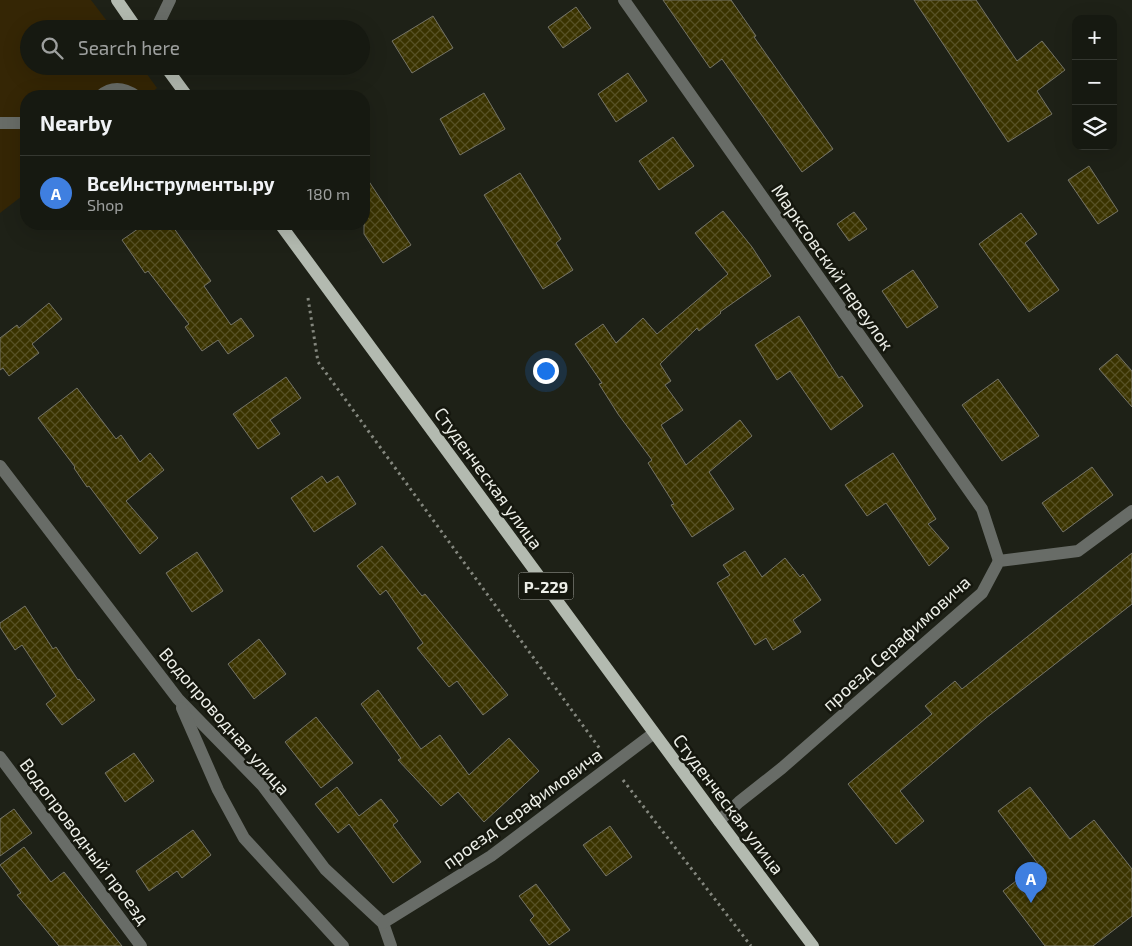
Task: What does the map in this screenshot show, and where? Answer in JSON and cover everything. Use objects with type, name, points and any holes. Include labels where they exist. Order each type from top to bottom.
[{"type":"main road","points":[[117,0],[131,20]]},
{"type":"main road","points":[[172,75],[183,90]]},
{"type":"main road","name":"Студенческая улица","points":[[284,230],[813,946]]},
{"type":"street","points":[[160,20],[170,0]]},
{"type":"street","name":"Марксовский переулок","points":[[624,0],[982,509],[999,561]]},
{"type":"street","points":[[110,90],[114,88],[124,90]]},
{"type":"street","points":[[0,123],[20,123]]},
{"type":"street","name":"Водопроводная улица","points":[[0,466],[178,699],[262,785],[324,869],[383,923],[391,946]]},
{"type":"street","points":[[999,561],[1078,551],[1132,511]]},
{"type":"street","name":"проезд Серафимовича","points":[[719,821],[982,593],[999,561]]},
{"type":"street","points":[[178,699],[218,790],[244,838],[343,946]]},
{"type":"street","name":"проезд Серафимовича","points":[[383,923],[491,856],[654,733]]},
{"type":"street","name":"Водопроводный проезд","points":[[0,757],[141,946]]},
{"type":"path","points":[[307,295],[318,362],[612,766],[750,946]]},
{"type":"shaded area","points":[[0,0],[91,0],[106,20],[20,20],[20,75],[148,75],[157,88],[155,90],[20,90],[20,198],[0,213]]},
{"type":"building","points":[[663,0],[731,0],[756,36],[754,37],[833,149],[802,172],[722,59],[710,68]]},
{"type":"building","points":[[914,0],[976,0],[1017,61],[1042,41],[1065,70],[1037,91],[1052,114],[1008,142]]},
{"type":"building","points":[[576,7],[591,28],[563,48],[548,27]]},
{"type":"building","points":[[433,16],[453,48],[412,73],[392,41]]},
{"type":"building","points":[[628,73],[647,101],[616,122],[598,94]]},
{"type":"building","points":[[484,93],[505,129],[460,155],[440,119]]},
{"type":"building","points":[[673,137],[694,166],[659,190],[639,161]]},
{"type":"building","points":[[1089,166],[1118,211],[1098,224],[1068,180]]},
{"type":"building","points":[[520,173],[561,239],[556,243],[573,270],[543,289],[484,195]]},
{"type":"building","points":[[370,183],[411,245],[383,263],[364,234],[364,230],[370,230]]},
{"type":"building","points":[[723,211],[752,247],[771,276],[720,312],[699,331],[697,328],[660,364],[671,381],[665,385],[683,410],[661,425],[686,465],[740,420],[752,436],[709,472],[734,509],[692,537],[671,505],[674,504],[648,463],[652,460],[618,414],[599,384],[602,383],[575,344],[603,324],[616,343],[643,318],[657,334],[728,274],[695,233]]},
{"type":"building","points":[[854,212],[867,229],[849,241],[837,224]]},
{"type":"building","points":[[1021,213],[1037,234],[1025,243],[1059,290],[1029,312],[979,244]]},
{"type":"building","points":[[136,230],[175,230],[211,281],[204,286],[231,325],[241,318],[254,336],[228,354],[218,340],[202,351],[185,327],[189,324],[148,271],[145,273],[122,240]]},
{"type":"building","points":[[913,270],[938,307],[907,328],[882,291]]},
{"type":"building","points":[[49,303],[62,319],[32,344],[39,353],[9,376],[3,368],[0,370],[0,338],[17,325],[19,328]]},
{"type":"building","points":[[799,316],[839,378],[842,376],[863,406],[831,430],[790,371],[777,380],[755,345]]},
{"type":"building","points":[[1117,354],[1132,371],[1132,407],[1099,369]]},
{"type":"building","points":[[286,377],[301,398],[270,420],[280,434],[258,449],[233,414]]},
{"type":"building","points":[[998,379],[1039,436],[1002,461],[962,405]]},
{"type":"building","points":[[77,388],[116,439],[121,435],[140,462],[150,453],[164,470],[126,501],[158,538],[140,554],[89,486],[87,487],[75,467],[38,418]]},
{"type":"building","points":[[893,453],[936,519],[928,524],[949,548],[929,566],[886,503],[867,516],[845,485]]},
{"type":"building","points":[[1092,467],[1113,495],[1063,532],[1042,503]]},
{"type":"building","points":[[322,476],[327,483],[338,476],[356,504],[314,532],[291,498]]},
{"type":"building","points":[[382,546],[422,596],[425,594],[508,695],[483,715],[457,681],[449,687],[417,648],[423,643],[386,590],[380,595],[357,566]]},
{"type":"building","points":[[745,551],[762,577],[785,558],[800,577],[803,574],[821,600],[793,620],[801,632],[773,650],[766,638],[755,645],[717,583],[730,575],[723,565]]},
{"type":"building","points":[[197,552],[223,591],[192,612],[166,573]]},
{"type":"building","points":[[1132,553],[1132,604],[986,718],[900,791],[924,821],[896,844],[848,784],[932,714],[925,706],[955,681],[962,689]]},
{"type":"building","points":[[25,606],[53,649],[56,647],[78,680],[95,700],[62,725],[46,704],[56,696],[22,645],[15,650],[0,627],[0,623]]},
{"type":"building","points":[[259,639],[286,674],[254,699],[228,664]]},
{"type":"building","points":[[378,690],[421,749],[440,735],[469,775],[509,738],[539,771],[484,822],[458,792],[441,806],[398,760],[401,758],[361,704]]},
{"type":"building","points":[[316,717],[353,763],[321,788],[285,742]]},
{"type":"building","points":[[134,753],[154,781],[125,802],[105,773]]},
{"type":"building","points":[[337,787],[359,816],[381,799],[398,821],[393,825],[421,862],[393,883],[349,824],[338,833],[315,804]]},
{"type":"building","points":[[1030,787],[1070,839],[1094,820],[1132,869],[1132,916],[1093,946],[1045,946],[1003,891],[1038,864],[998,811]]},
{"type":"building","points":[[14,809],[32,833],[0,856],[0,819]]},
{"type":"building","points":[[610,826],[632,857],[606,876],[583,845]]},
{"type":"building","points":[[193,830],[211,855],[182,878],[177,871],[149,891],[136,871]]},
{"type":"building","points":[[24,847],[51,882],[64,872],[122,946],[59,946],[17,895],[21,893],[0,865]]},
{"type":"building","points":[[536,884],[570,930],[549,945],[530,920],[534,916],[519,896]]},
{"type":"place","name":"ВсеИнструменты.ру","points":[[1031,903]]}]
